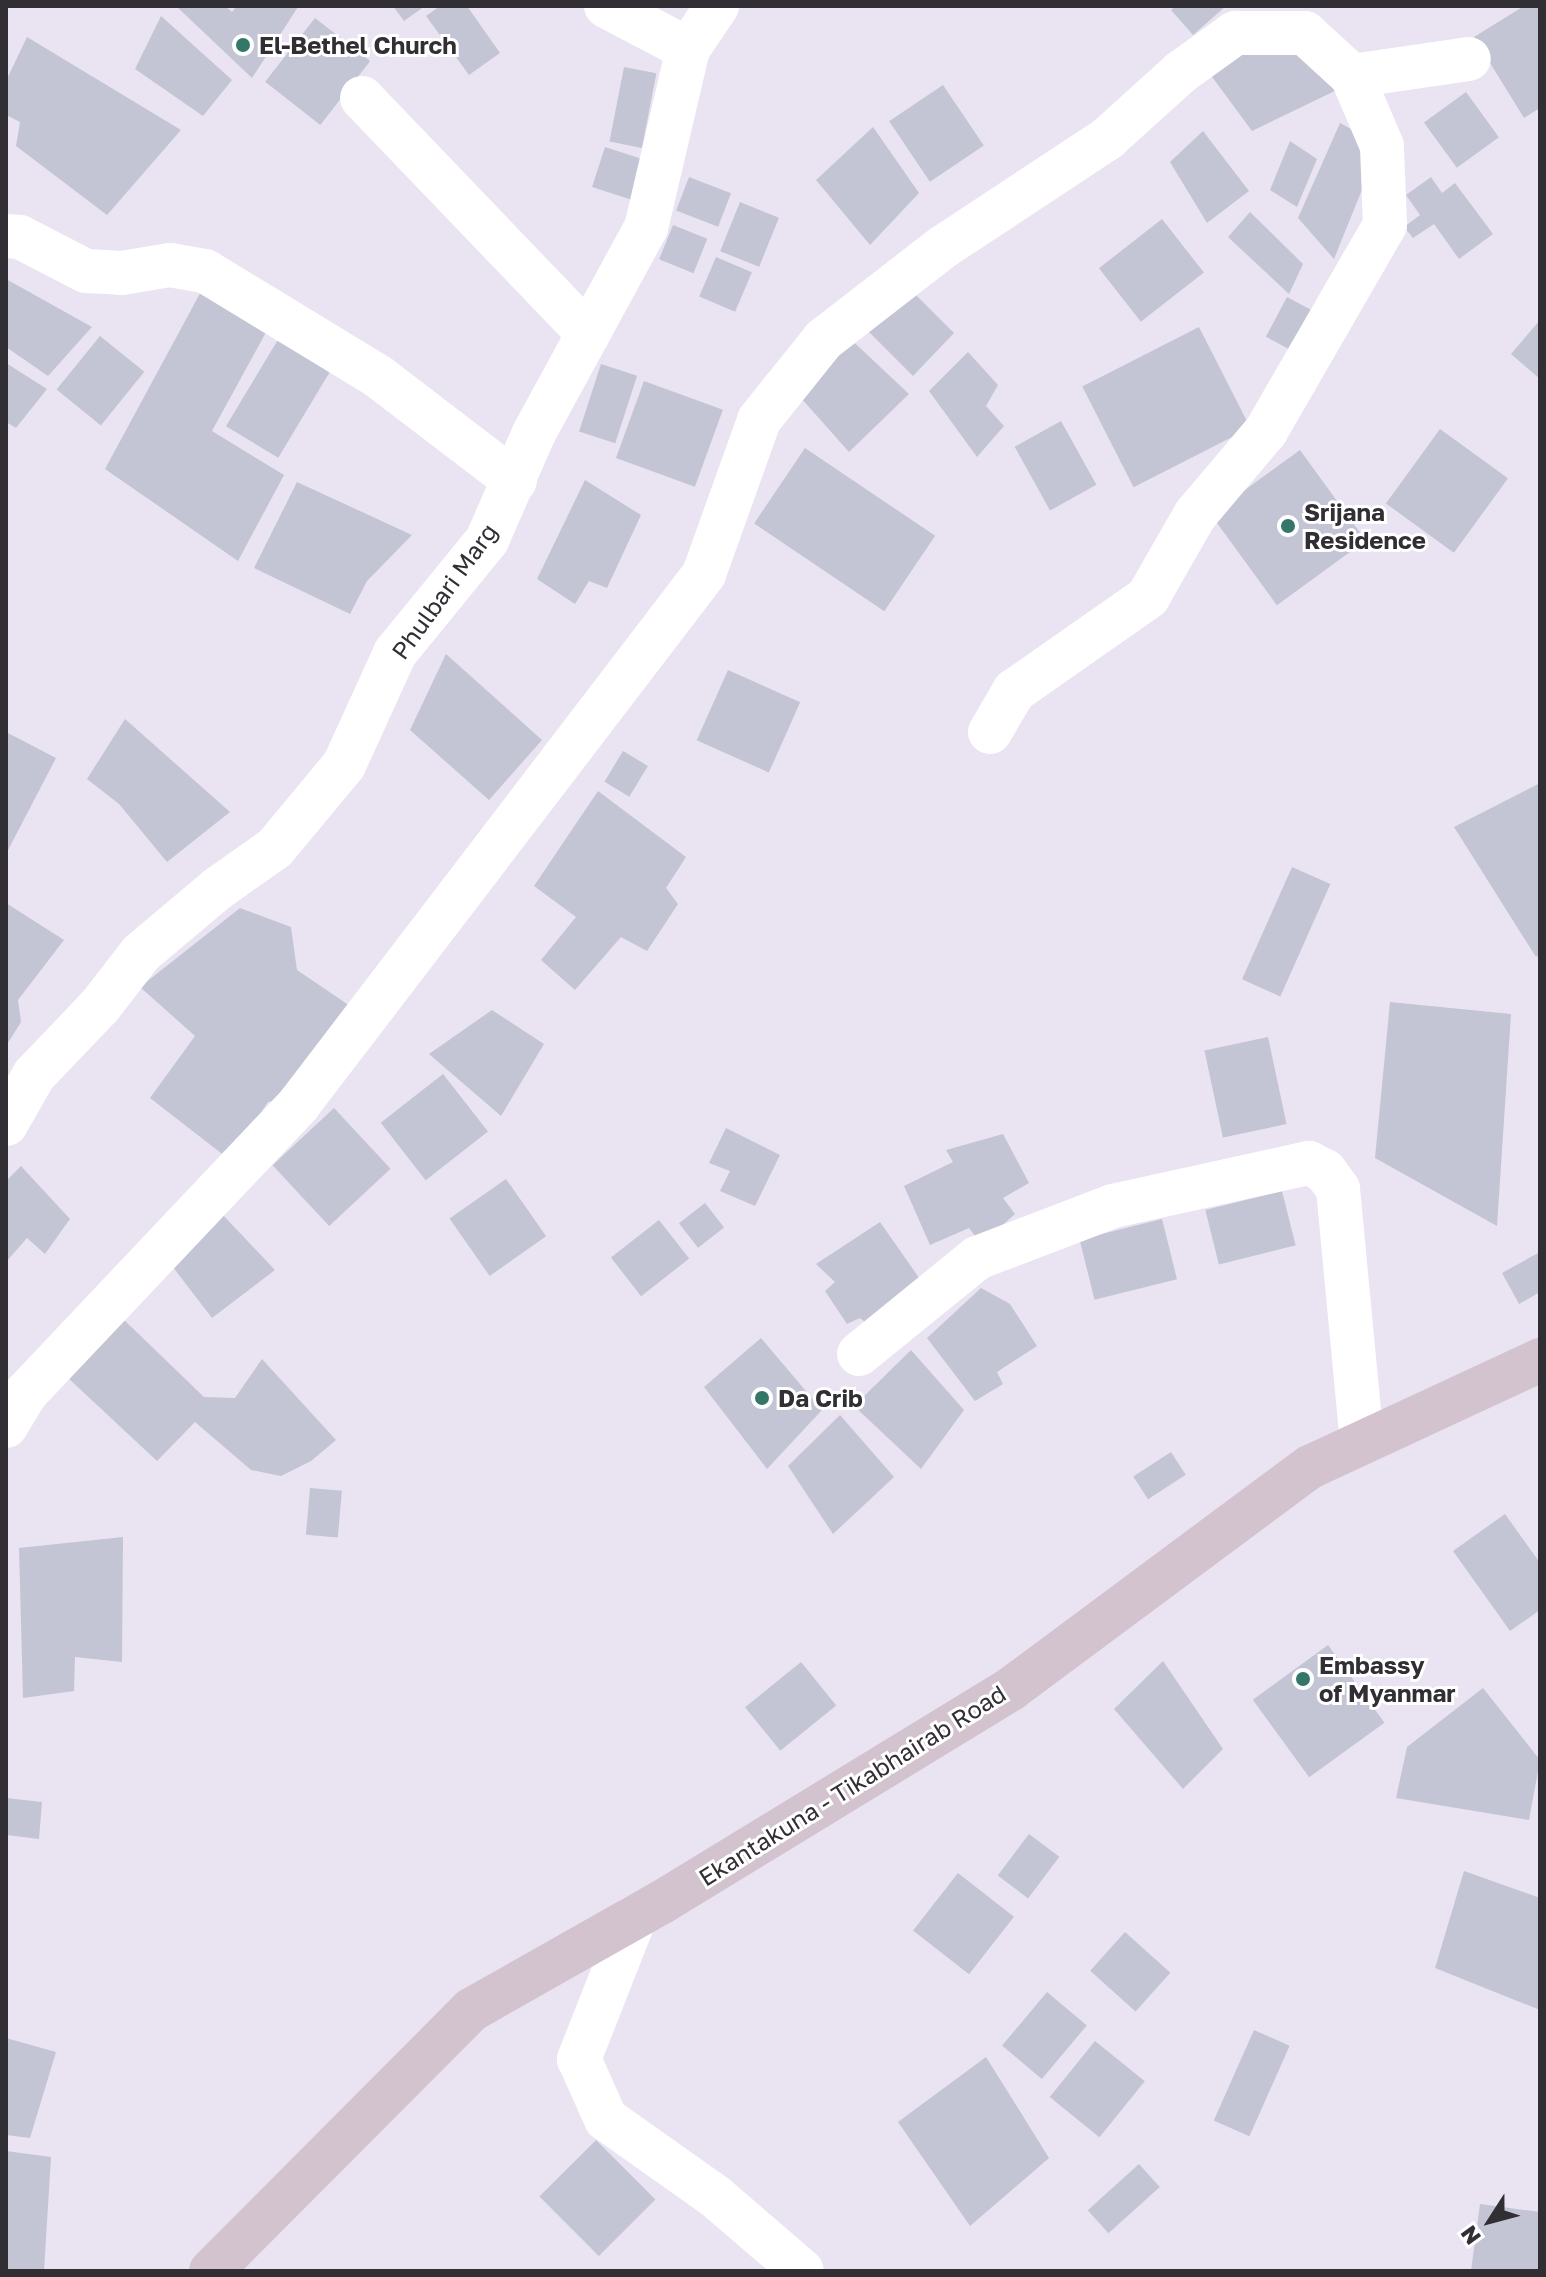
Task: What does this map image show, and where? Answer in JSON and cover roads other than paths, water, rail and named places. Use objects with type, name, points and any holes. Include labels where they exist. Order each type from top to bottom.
[{"type":"main road","name":"Ekantakuna - Tikabhairab Road","points":[[211,2271],[471,2010],[635,1917],[1012,1688],[1310,1467],[1540,1360]]},
{"type":"street","points":[[606,6],[688,49]]},
{"type":"street","name":"Phulbari Marg","points":[[6,1124],[34,1075],[100,1006],[141,953],[217,889],[275,848],[344,765],[395,653],[487,540],[588,334],[646,228],[688,49],[717,6]]},
{"type":"street","points":[[6,1426],[26,1393],[299,1104],[704,574],[759,420],[823,340],[943,247],[1108,138],[1181,72],[1235,33],[1305,33],[1352,76],[1382,146],[1385,225],[1266,431],[1195,515],[1148,597],[1014,691],[990,732]]},
{"type":"street","points":[[1352,76],[1469,59]]},
{"type":"street","points":[[362,98],[588,334]]},
{"type":"street","points":[[6,236],[20,237],[86,271],[122,273],[170,265],[205,271],[379,377],[515,481]]},
{"type":"street","points":[[859,1354],[977,1258],[1113,1206],[1309,1163],[1325,1171],[1338,1189],[1362,1442]]},
{"type":"street","points":[[635,1917],[579,2059],[606,2119],[716,2197],[802,2271]]},
{"type":"place","name":"El-Bethel Church","points":[[243,45]]},
{"type":"place","name":"Srijana Residence","points":[[1288,526]]},
{"type":"place","name":"Da Crib","points":[[762,1398]]},
{"type":"place","name":"Embassy of Myanmar","points":[[1303,1679]]}]
